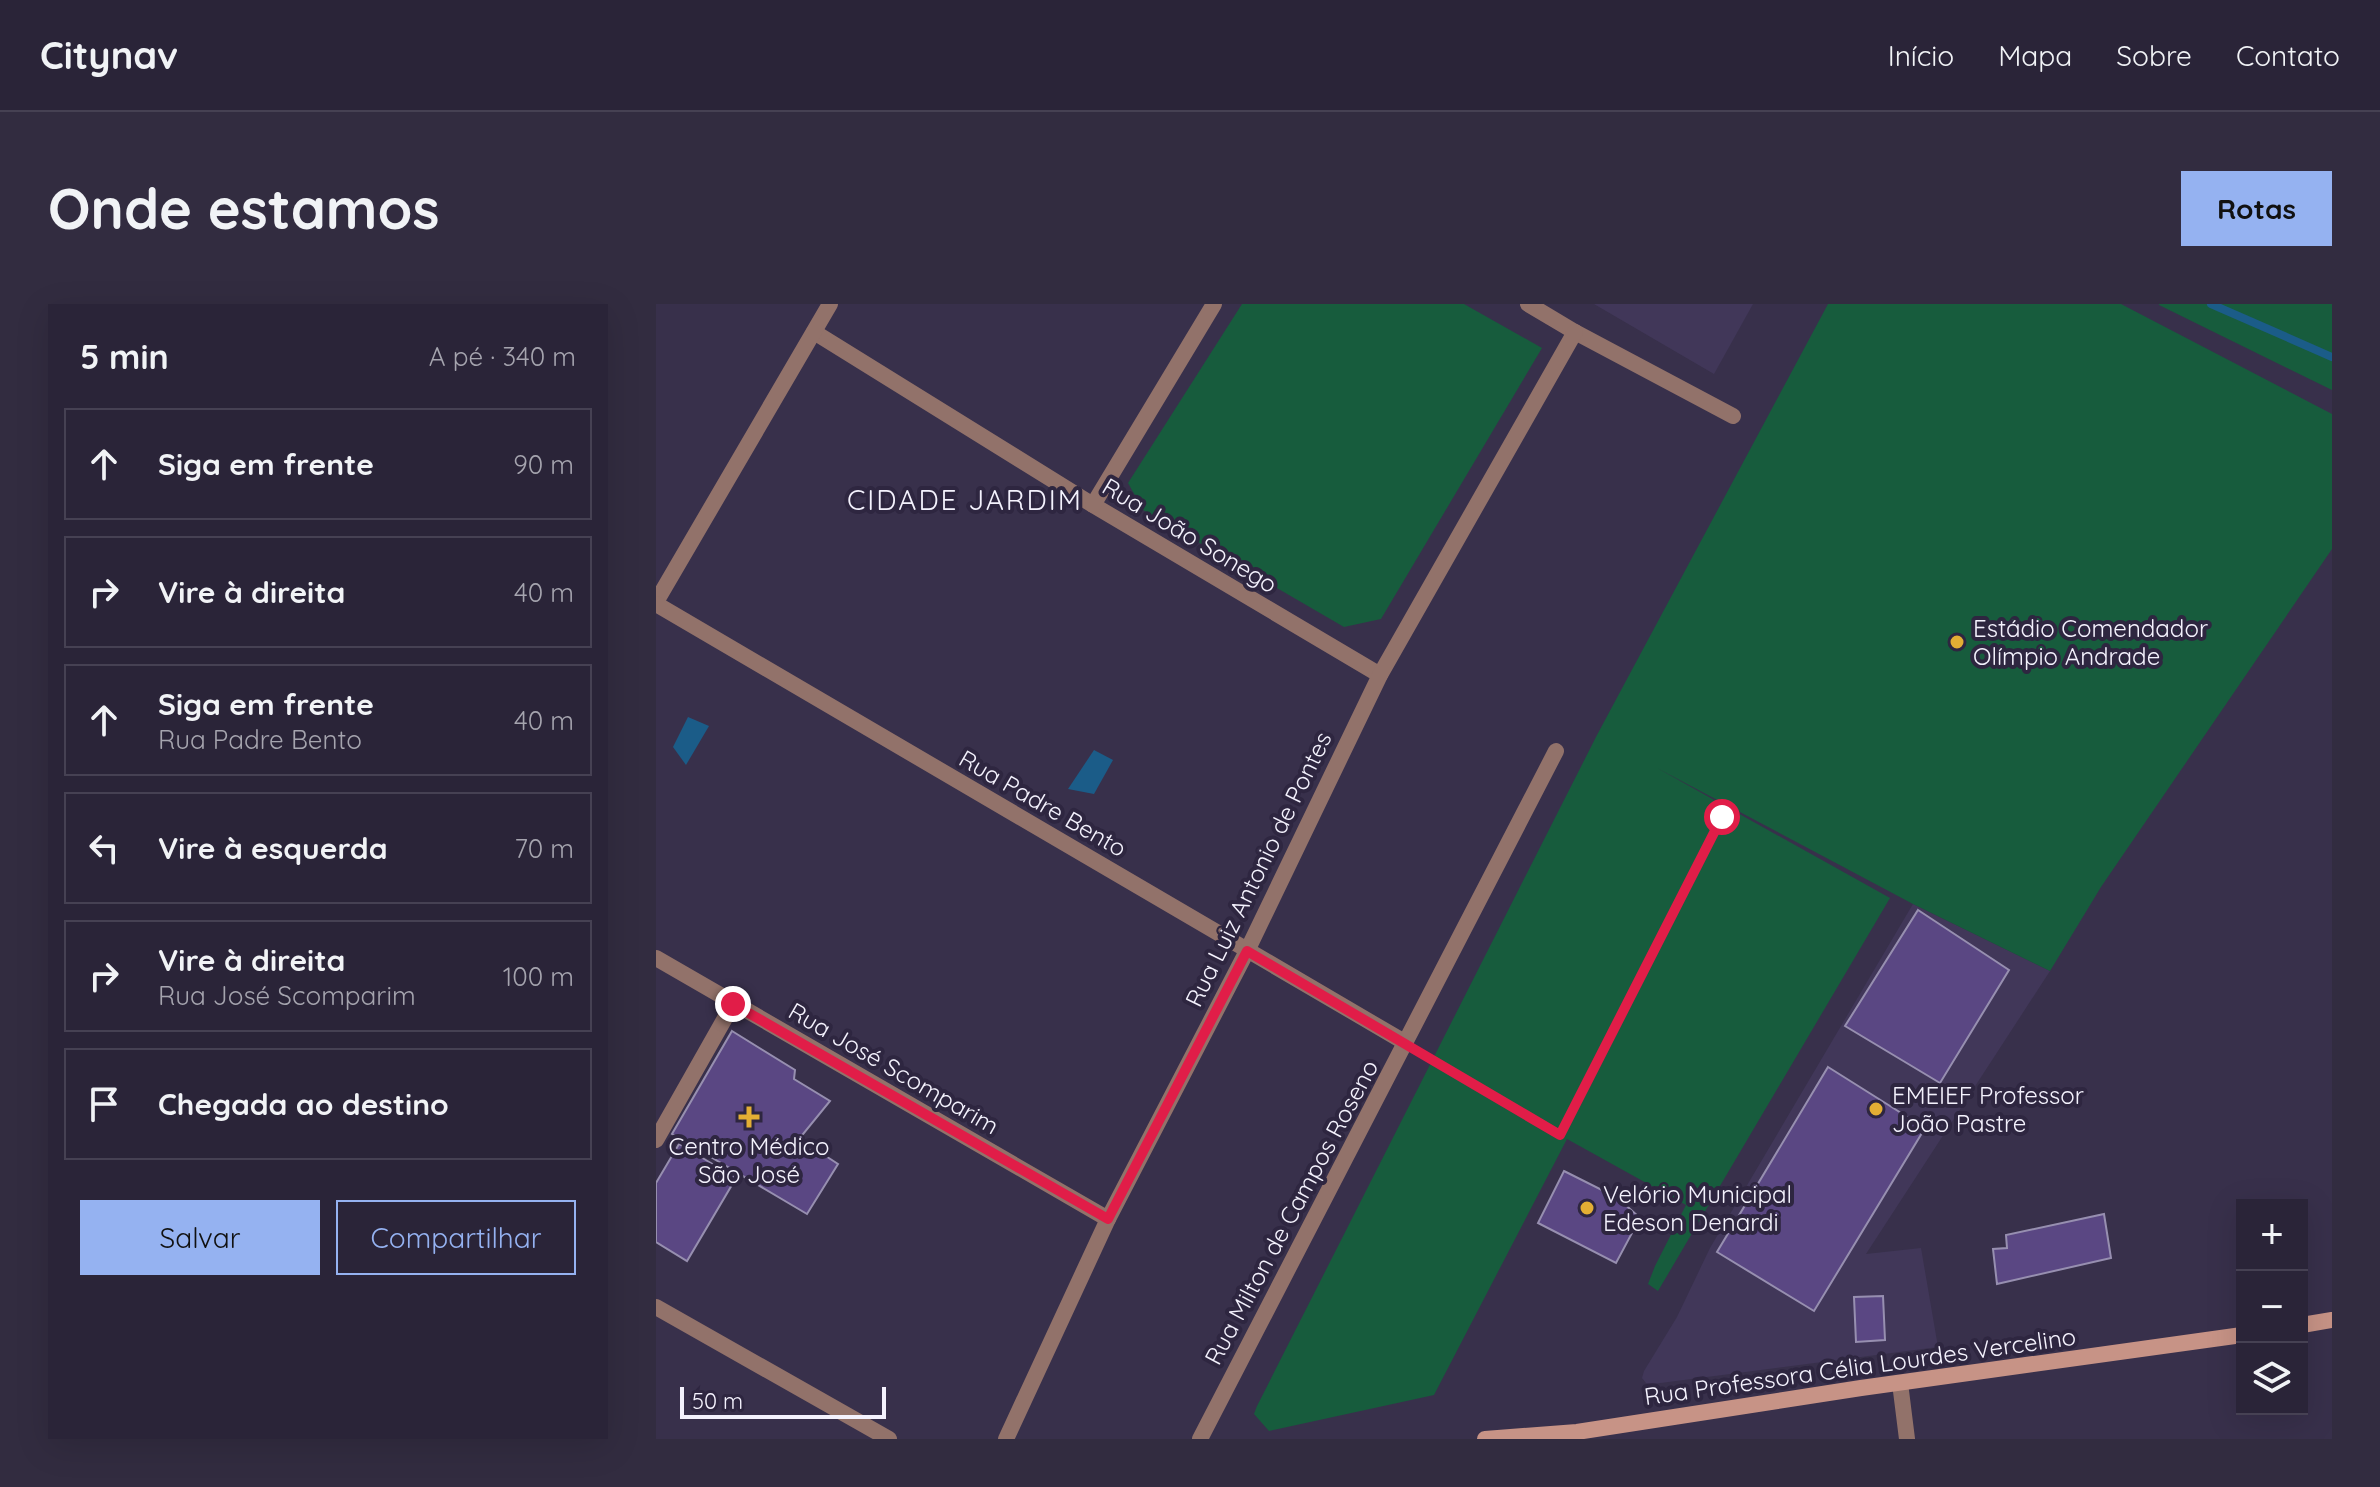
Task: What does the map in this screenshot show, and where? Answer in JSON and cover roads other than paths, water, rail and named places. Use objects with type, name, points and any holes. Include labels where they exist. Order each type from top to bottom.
[{"type":"main road","points":[[2308,1324],[2332,1320]]},
{"type":"main road","name":"Rua Professora Célia Lourdes Vercelino","points":[[1485,1439],[1577,1432],[2236,1336]]},
{"type":"street","points":[[656,603],[830,304]]},
{"type":"street","points":[[1093,505],[1214,304]]},
{"type":"street","points":[[1528,304],[1733,416]]},
{"type":"street","name":"Rua João Sonego","points":[[814,332],[1093,505],[1380,675]]},
{"type":"street","name":"Rua Luiz Antonio de Pontes","points":[[1006,1439],[1108,1219],[1247,951],[1380,675],[1575,332]]},
{"type":"street","name":"Rua Padre Bento","points":[[656,603],[1406,1043]]},
{"type":"street","name":"Rua Milton de Campos Roseno","points":[[1200,1439],[1556,751]]},
{"type":"street","name":"Rua José Scomparim","points":[[656,958],[1108,1219]]},
{"type":"street","points":[[656,1140],[733,1004]]},
{"type":"street","points":[[656,1307],[889,1439]]},
{"type":"street","points":[[1900,1383],[1907,1439]]},
{"type":"water","points":[[688,717],[709,726],[686,765],[673,747]]},
{"type":"water","points":[[1094,750],[1113,760],[1094,794],[1068,789]]},
{"type":"waterway","points":[[2211,304],[2332,357]]},
{"type":"place","name":"Estádio Comendador Olímpio Andrade","points":[[1957,642]]},
{"type":"place","name":"EMEIEF Professor João Pastre","points":[[1876,1109]]},
{"type":"place","name":"Centro Médico São José","points":[[749,1117]]},
{"type":"place","name":"Velório Municipal Edeson Denardi","points":[[1587,1208]]},
{"type":"district","name":"CIDADE JARDIM","points":[[965,499]]}]
